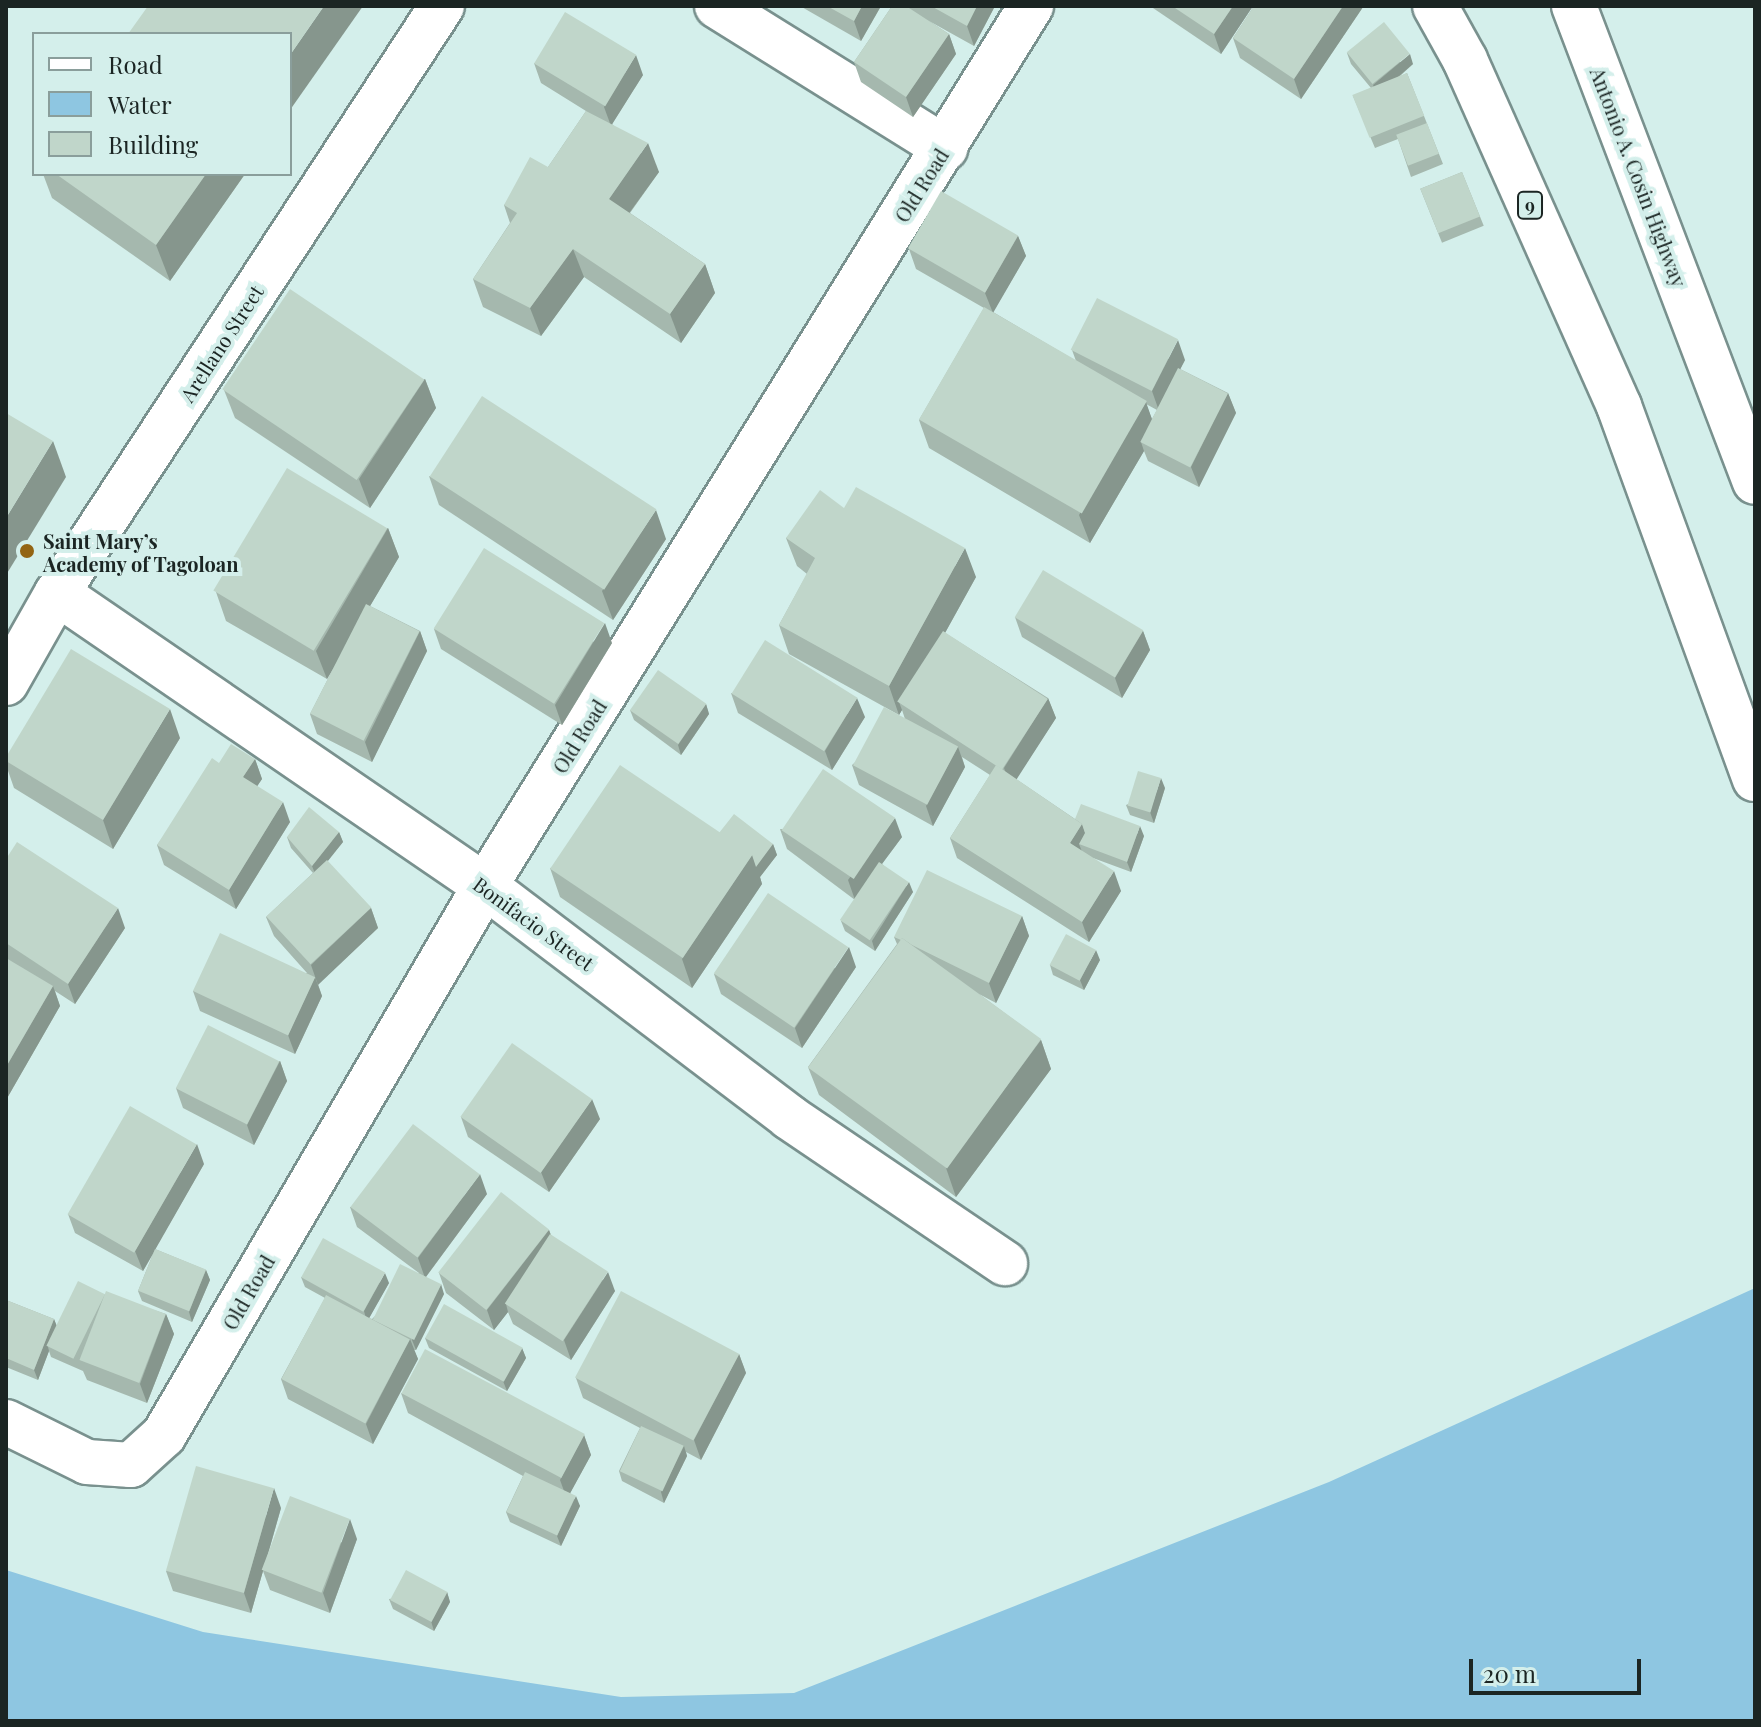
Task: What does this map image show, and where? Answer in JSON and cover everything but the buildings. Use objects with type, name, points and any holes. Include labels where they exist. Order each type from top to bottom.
[{"type":"main road","name":"Arellano Street","points":[[6,683],[57,593],[442,6]]},
{"type":"main road","points":[[717,6],[945,148]]},
{"type":"main road","name":"Old Road","points":[[6,1422],[87,1462],[131,1465],[164,1435],[485,886],[1031,6]]},
{"type":"main road","name":"9","points":[[1435,6],[1465,60],[1619,406],[1755,779]]},
{"type":"main road","name":"Antonio A. Cosin Highway","points":[[1574,6],[1755,482]]},
{"type":"main road","name":"Bonifacio Street","points":[[57,593],[485,886],[789,1117],[1005,1263]]},
{"type":"water","points":[[1755,1288],[1755,1721],[6,1721],[6,1570],[203,1632],[621,1697],[794,1693],[1329,1482]]},
{"type":"place","name":"Saint Mary’s Academy of Tagoloan","points":[[27,551]]}]
